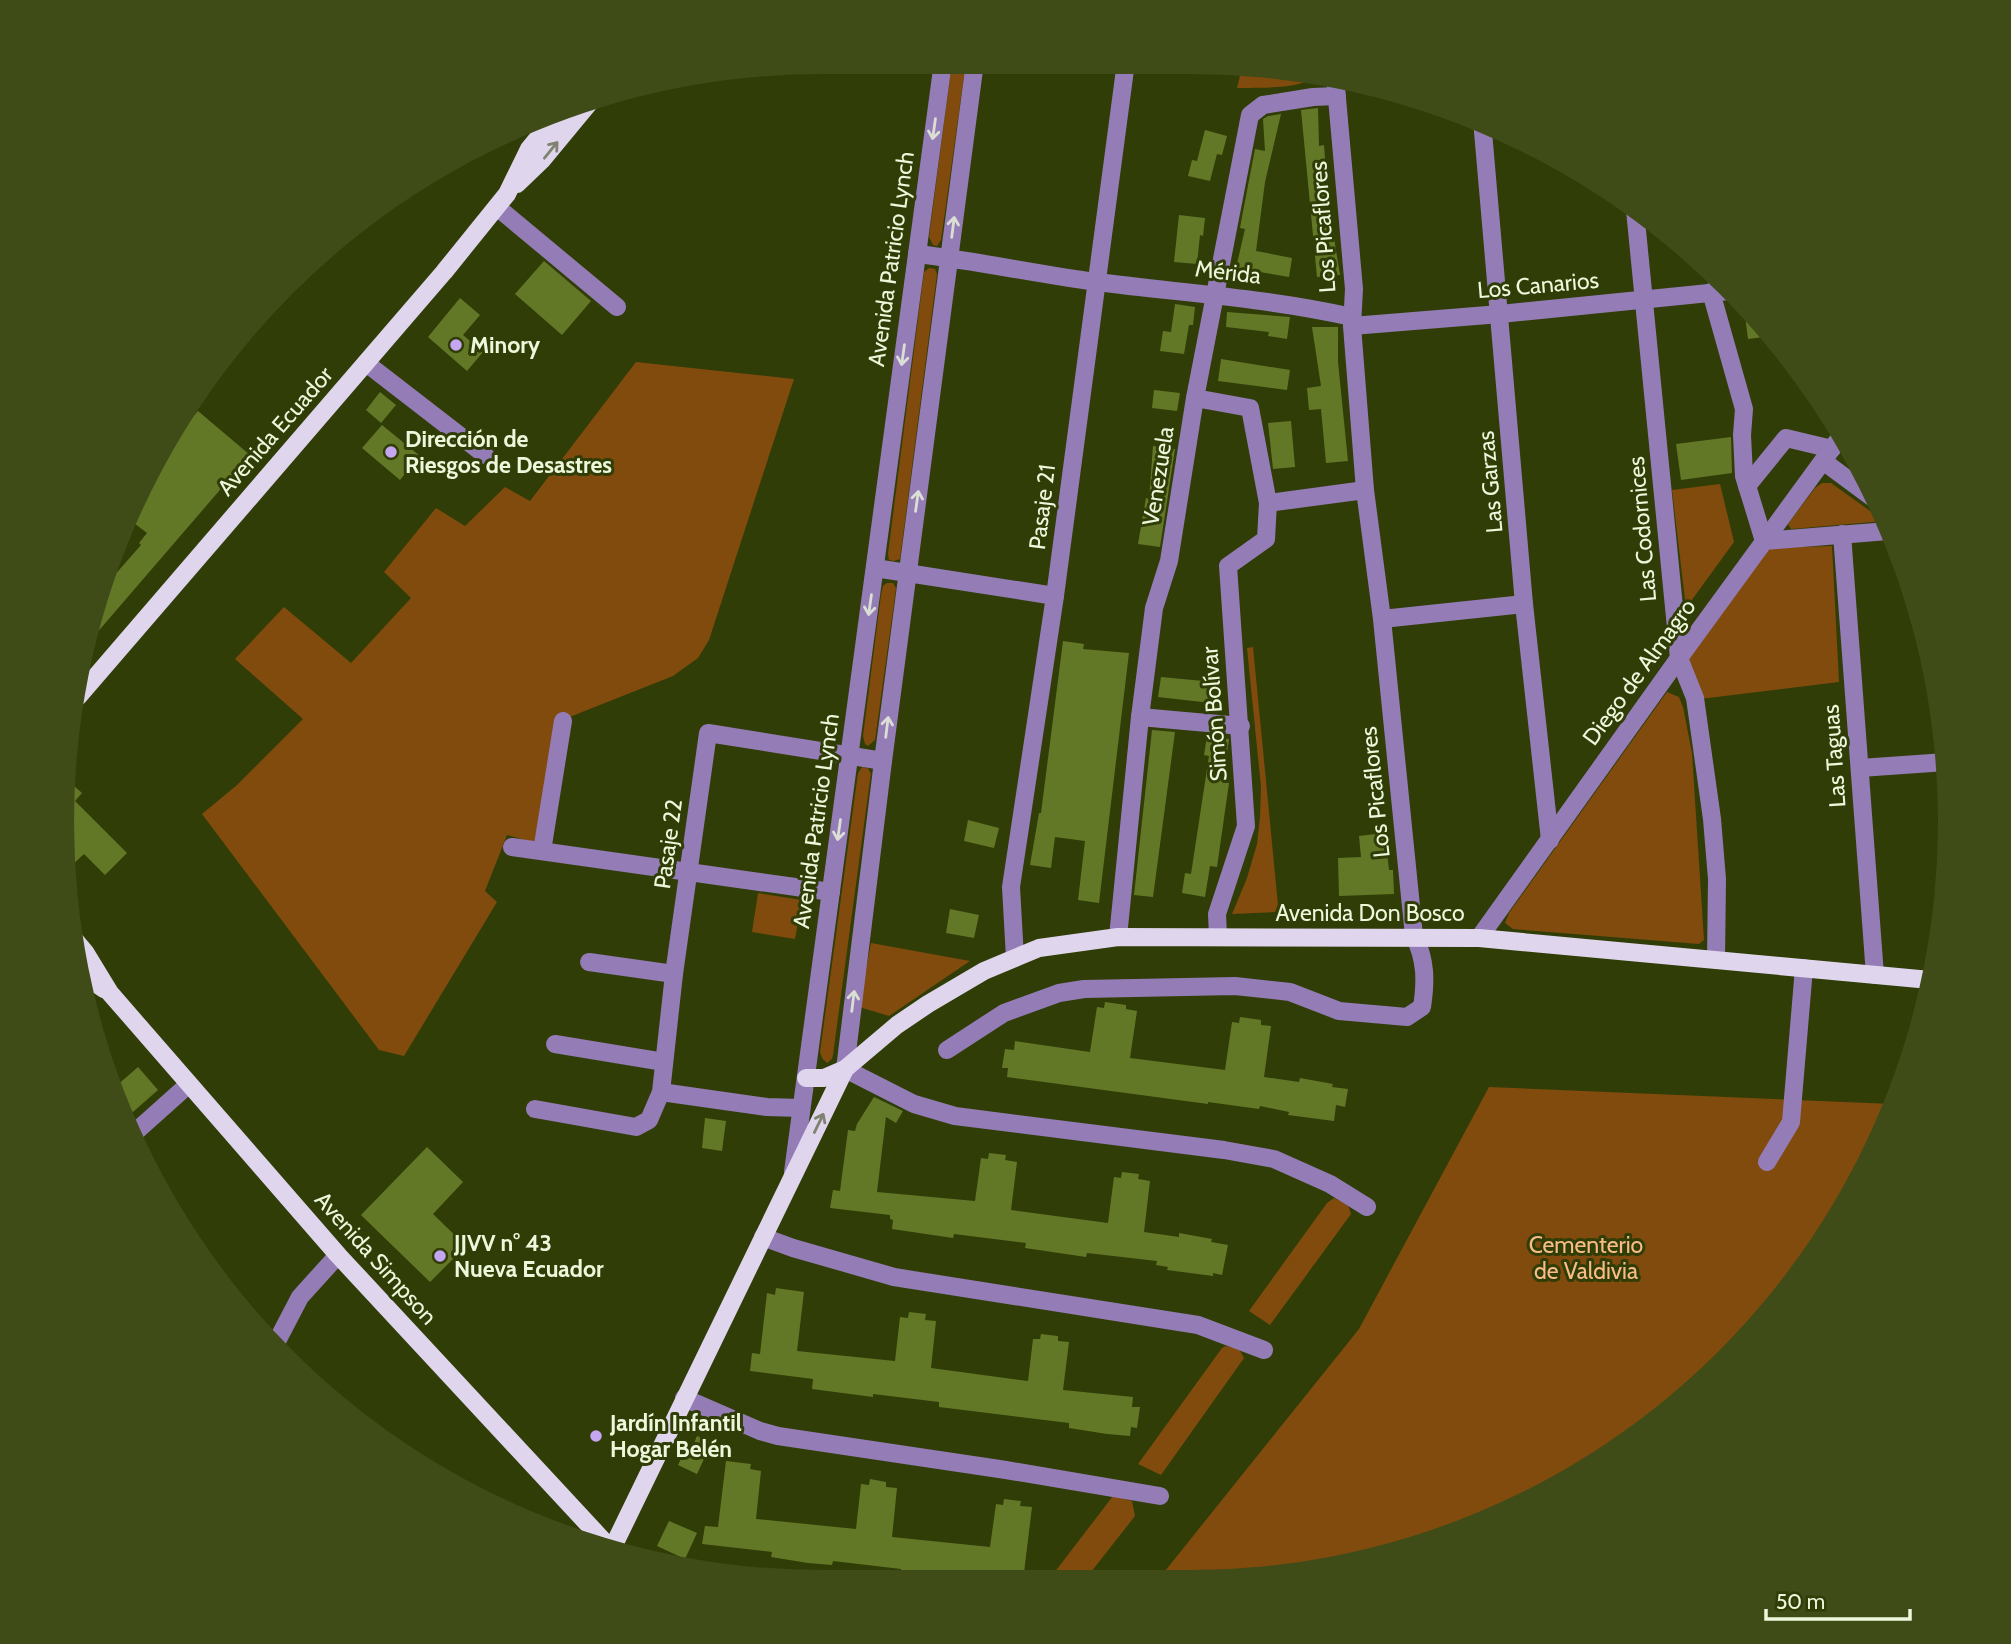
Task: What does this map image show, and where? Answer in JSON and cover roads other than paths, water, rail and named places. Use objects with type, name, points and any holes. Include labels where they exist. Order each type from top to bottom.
[{"type":"main road","name":"Avenida Ecuador","points":[[86,688],[366,363],[502,200],[542,160],[581,113]]},
{"type":"main road","name":"Avenida Ecuador","points":[[502,200],[529,149],[548,125]]},
{"type":"main road","name":"Avenida Don Bosco","points":[[806,1078],[824,1078],[845,1069],[897,1026],[975,976],[1039,948],[1118,937],[1479,938],[1920,979]]},
{"type":"main road","name":"Avenida Simpson","points":[[85,953],[110,993],[338,1255],[597,1536]]},
{"type":"main road","name":"Avenida Simpson","points":[[91,980],[110,993]]},
{"type":"main road","name":"Avenida Don Bosco","points":[[793,1176],[845,1069]]},
{"type":"main road","name":"Avenida Patricio Lynch","points":[[616,1541],[793,1176]]},
{"type":"street","name":"Avenida Patricio Lynch","points":[[793,1176],[941,74]]},
{"type":"street","points":[[973,74],[845,1069],[915,1104],[955,1116],[1224,1150],[1274,1159],[1331,1184],[1367,1207]]},
{"type":"street","name":"Pasaje 21","points":[[1015,958],[1011,887],[1055,596],[1124,74]]},
{"type":"street","name":"Los Picaflores","points":[[947,1050],[1004,1013],[1059,993],[1084,989],[1184,986],[1260,988],[1290,992],[1339,1011],[1407,1017],[1422,1007],[1426,983],[1422,953],[1414,936],[1382,619],[1365,490],[1352,322],[1354,289],[1336,88]]},
{"type":"street","name":"Venezuela","points":[[1118,937],[1154,608],[1170,562],[1195,398],[1250,115],[1263,105],[1337,96]]},
{"type":"street","name":"Las Garzas","points":[[1483,134],[1524,604],[1550,840]]},
{"type":"street","points":[[502,200],[617,307]]},
{"type":"street","name":"Las Codornices","points":[[1636,222],[1679,658],[1695,698],[1712,819],[1717,879],[1716,960]]},
{"type":"street","name":"Mérida","points":[[917,254],[1096,282],[1216,294],[1319,310],[1352,322]]},
{"type":"street","name":"Los Canarios","points":[[1352,322],[1500,314],[1716,291]]},
{"type":"street","points":[[1721,296],[1744,410],[1744,476],[1764,541],[1879,532]]},
{"type":"street","points":[[366,363],[485,455]]},
{"type":"street","name":"Simón Bolívar","points":[[1195,398],[1250,408],[1268,503],[1266,539],[1228,566],[1246,826],[1217,914],[1218,936]]},
{"type":"street","points":[[1747,486],[1786,438],[1832,449],[1846,466]]},
{"type":"street","name":"Diego de Almagro","points":[[1479,938],[1832,449]]},
{"type":"street","points":[[1268,503],[1365,490]]},
{"type":"street","name":"Las Taguas","points":[[1842,534],[1875,975]]},
{"type":"street","points":[[874,568],[1055,596]]},
{"type":"street","points":[[1382,619],[1524,604]]},
{"type":"street","points":[[1140,718],[1241,726]]},
{"type":"street","points":[[542,851],[563,721]]},
{"type":"street","name":"Pasaje 22","points":[[535,1109],[636,1127],[649,1120],[661,1092],[674,974],[708,733],[883,761]]},
{"type":"street","points":[[1860,768],[1935,763]]},
{"type":"street","points":[[512,847],[831,892]]},
{"type":"street","points":[[589,962],[674,974]]},
{"type":"street","points":[[1767,1162],[1791,1122],[1804,968]]},
{"type":"street","points":[[555,1044],[664,1062]]},
{"type":"street","points":[[139,1128],[189,1084]]},
{"type":"street","points":[[661,1092],[767,1107],[802,1108]]},
{"type":"street","points":[[763,1237],[894,1277],[1198,1325],[1264,1350]]},
{"type":"street","points":[[279,1337],[300,1297],[338,1255]]},
{"type":"street","points":[[684,1398],[778,1436],[990,1467],[1160,1496]]},
{"type":"place","name":"Minory","points":[[456,345]]},
{"type":"place","name":"Dirección de Riesgos de Desastres","points":[[391,452]]},
{"type":"place","name":"JJVV n° 43 Nueva Ecuador","points":[[440,1256]]},
{"type":"place","name":"Jardín Infantil Hogar Belén","points":[[596,1436]]},
{"type":"park label","name":"Cementerio de Valdivia","points":[[1586,1258]]}]
